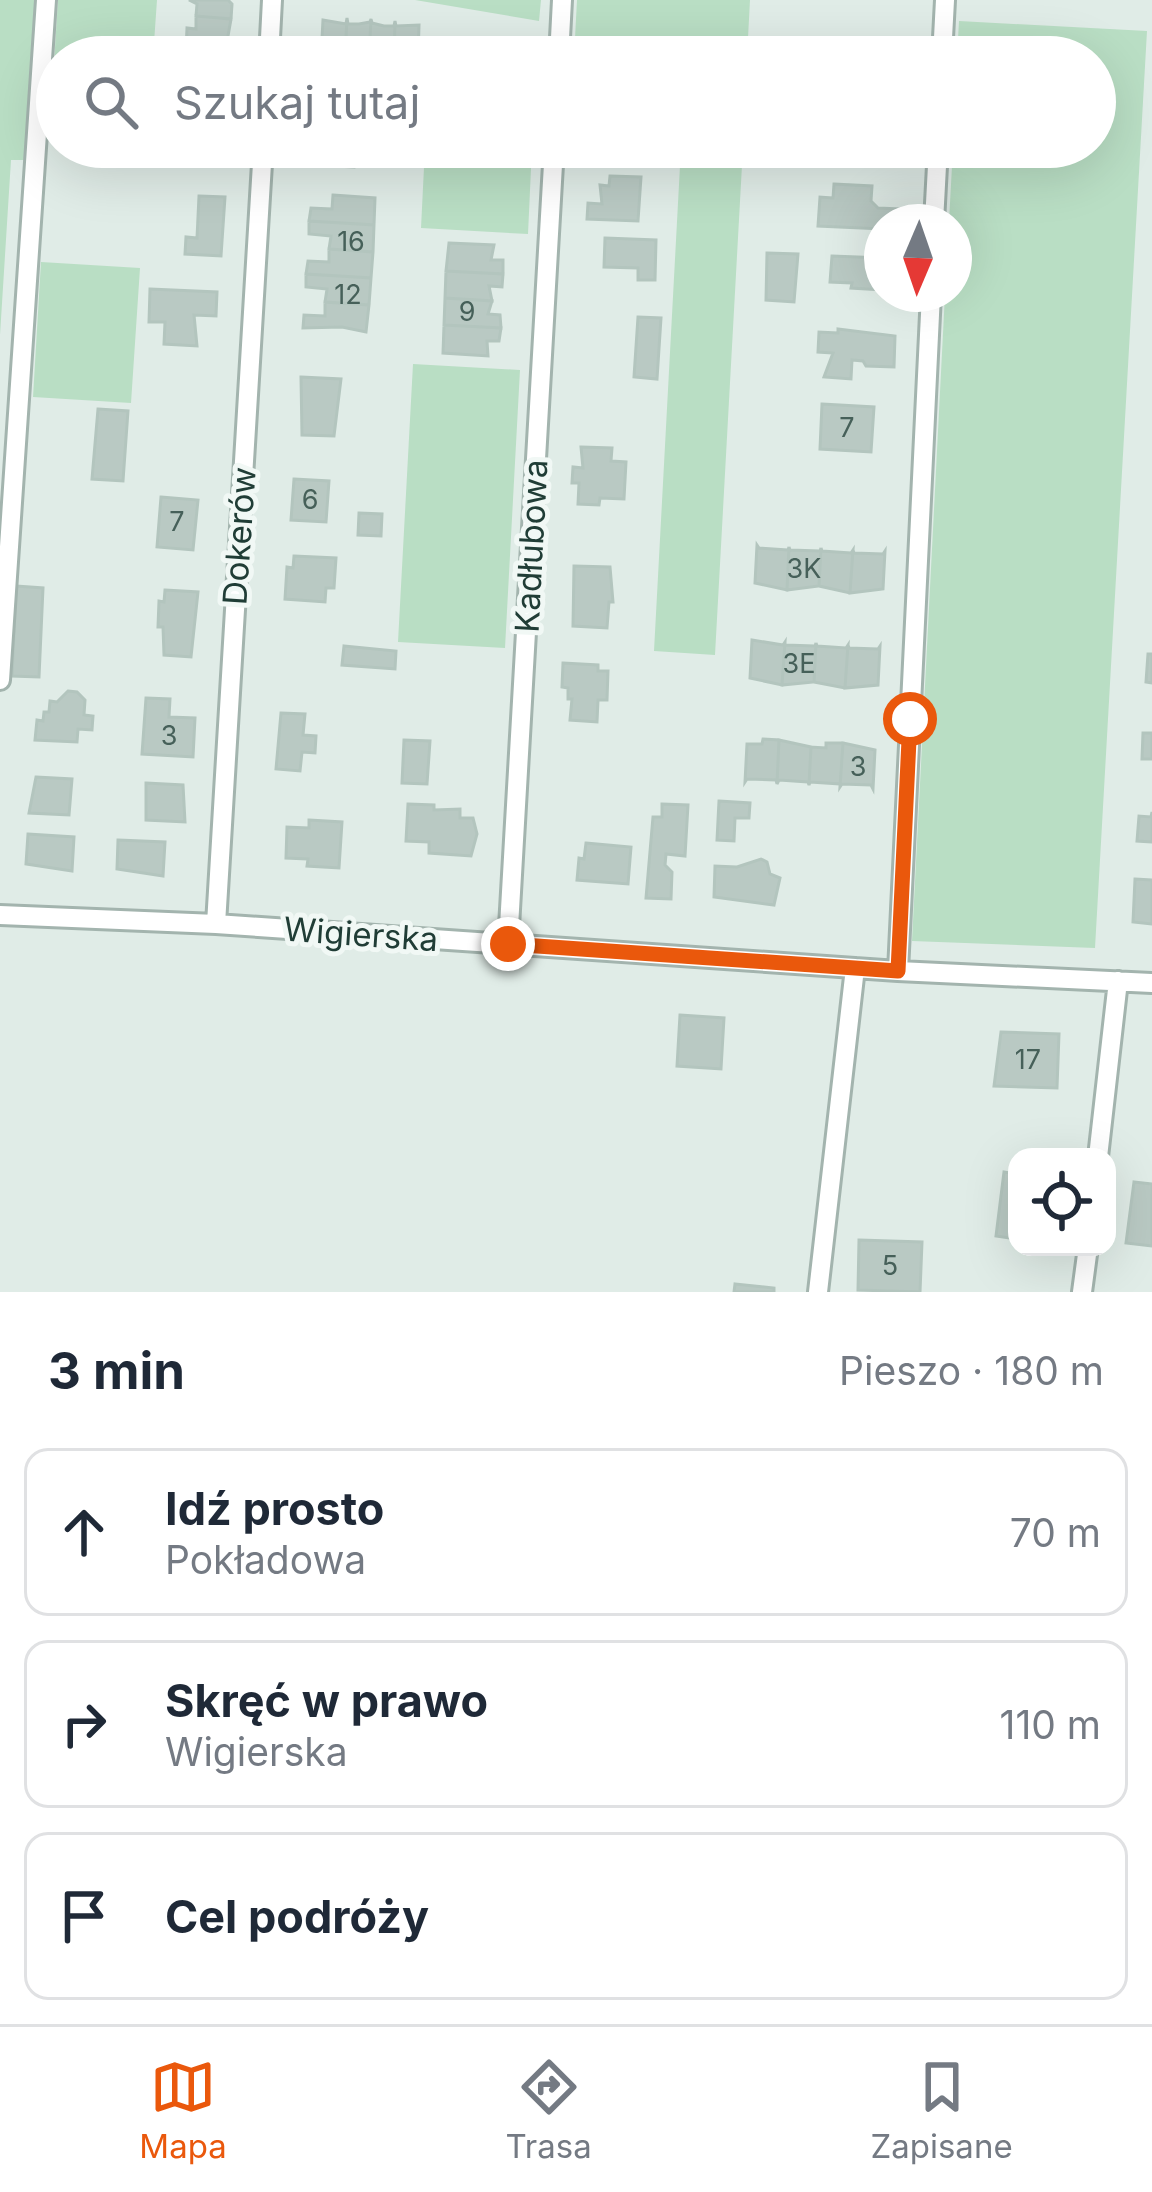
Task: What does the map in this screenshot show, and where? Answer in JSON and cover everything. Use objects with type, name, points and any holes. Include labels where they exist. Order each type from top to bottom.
[{"type":"street","points":[[44,36],[46,0]]},
{"type":"street","points":[[270,36],[272,0]]},
{"type":"street","points":[[560,36],[562,0]]},
{"type":"street","points":[[943,36],[945,0]]},
{"type":"street","points":[[0,680],[36,148]]},
{"type":"street","name":"Dokerów","points":[[216,925],[262,168]]},
{"type":"street","name":"Kadłubowa","points":[[508,944],[553,168]]},
{"type":"street","points":[[935,204],[937,168]]},
{"type":"street","points":[[898,971],[930,312]]},
{"type":"street","name":"Wigierska","points":[[0,915],[1152,983]]},
{"type":"street","points":[[818,1292],[855,968]]},
{"type":"street","points":[[1099,1148],[1118,981]]},
{"type":"street","points":[[1082,1292],[1087,1256]]},
{"type":"green space","points":[[0,0],[40,0],[29,160],[11,160],[0,335]]},
{"type":"green space","points":[[58,0],[157,0],[154,36],[56,36]]},
{"type":"green space","points":[[415,0],[541,0],[539,21]]},
{"type":"green space","points":[[577,0],[750,0],[748,36],[575,36]]},
{"type":"green space","points":[[959,21],[1147,31],[1095,948],[912,941],[944,312],[972,312],[972,204],[950,204],[952,168],[1116,168],[1116,36],[958,36]]},
{"type":"green space","points":[[424,168],[531,168],[528,234],[421,228]]},
{"type":"green space","points":[[680,168],[742,168],[715,655],[654,651]]},
{"type":"green space","points":[[41,262],[140,268],[131,403],[33,397]]},
{"type":"green space","points":[[413,364],[520,370],[505,648],[398,642]]},
{"type":"building","points":[[189,0],[228,0],[231,19],[196,16],[197,4]]},
{"type":"building","points":[[196,16],[231,19],[228,36],[187,36],[187,28],[196,29]]},
{"type":"building","points":[[347,18],[348,24],[371,19],[370,36],[346,36]]},
{"type":"building","points":[[347,18],[346,36],[322,36],[323,20],[346,24]]},
{"type":"building","points":[[371,19],[384,26],[394,26],[395,21],[395,36],[370,36]]},
{"type":"building","points":[[395,21],[396,26],[419,25],[419,36],[395,36]]},
{"type":"building","points":[[610,176],[641,177],[638,221],[587,219],[588,203],[602,204],[600,185],[609,186]]},
{"type":"building","points":[[834,184],[872,186],[874,204],[864,204],[864,228],[818,226],[820,197],[833,198]]},
{"type":"building","points":[[333,195],[375,198],[374,225],[309,221],[311,208],[332,209]]},
{"type":"building","points":[[199,196],[225,197],[221,256],[185,254],[186,237],[197,238]]},
{"type":"building","points":[[309,221],[374,225],[373,252],[329,249],[331,236],[309,234]]},
{"type":"building","points":[[605,238],[656,240],[655,280],[638,280],[638,268],[604,267]]},
{"type":"building","points":[[449,243],[494,245],[491,260],[503,260],[503,274],[446,271]]},
{"type":"building","points":[[329,249],[373,252],[371,278],[306,274],[308,261],[329,262]]},
{"type":"building","points":[[767,253],[798,254],[794,302],[766,300]]},
{"type":"building","points":[[832,256],[864,257],[864,289],[830,282]]},
{"type":"building","points":[[446,271],[503,274],[502,287],[489,286],[492,301],[445,298]]},
{"type":"building","points":[[306,274],[371,278],[369,305],[325,302],[327,289],[306,287]]},
{"type":"building","points":[[150,289],[217,292],[216,316],[194,315],[197,346],[164,344],[165,322],[149,322]]},
{"type":"building","points":[[445,298],[492,301],[488,314],[500,315],[501,328],[444,325]]},
{"type":"building","points":[[325,302],[369,305],[366,332],[303,328],[304,315],[325,316]]},
{"type":"building","points":[[638,317],[661,318],[657,379],[634,377]]},
{"type":"building","points":[[444,325],[501,328],[499,341],[487,341],[488,356],[443,353]]},
{"type":"building","points":[[838,329],[895,336],[894,367],[866,366],[852,360],[851,379],[824,377],[833,353],[818,352],[819,332],[838,333]]},
{"type":"building","points":[[301,377],[341,379],[334,436],[302,435]]},
{"type":"building","points":[[822,404],[874,407],[871,452],[820,449]]},
{"type":"building","points":[[98,409],[128,411],[123,481],[92,479]]},
{"type":"building","points":[[581,447],[612,448],[611,461],[626,462],[624,499],[578,504],[579,483],[572,483],[573,467],[583,468]]},
{"type":"building","points":[[294,479],[329,481],[326,522],[291,520]]},
{"type":"building","points":[[161,497],[198,500],[193,550],[157,547]]},
{"type":"building","points":[[359,513],[382,514],[381,536],[358,535]]},
{"type":"building","points":[[757,545],[789,547],[787,590],[755,583]]},
{"type":"building","points":[[789,547],[821,548],[819,586],[787,590]]},
{"type":"building","points":[[821,548],[853,550],[850,593],[819,586]]},
{"type":"building","points":[[853,550],[885,551],[883,589],[850,593]]},
{"type":"building","points":[[294,556],[336,558],[334,588],[326,588],[325,602],[285,599],[287,567],[293,568]]},
{"type":"building","points":[[574,566],[610,567],[613,602],[609,602],[607,628],[573,626]]},
{"type":"building","points":[[16,586],[43,588],[39,677],[12,676]]},
{"type":"building","points":[[165,590],[198,592],[191,657],[164,655],[163,627],[158,627],[159,601],[164,602]]},
{"type":"building","points":[[752,640],[785,642],[782,685],[750,678]]},
{"type":"building","points":[[785,642],[816,643],[814,682],[782,685]]},
{"type":"building","points":[[816,643],[848,645],[845,688],[814,682]]},
{"type":"building","points":[[848,645],[880,646],[878,685],[845,688]]},
{"type":"building","points":[[344,646],[396,651],[395,669],[342,665]]},
{"type":"building","points":[[1148,654],[1152,654],[1152,683],[1146,682]]},
{"type":"building","points":[[563,663],[598,665],[598,671],[608,671],[607,700],[598,700],[597,722],[570,720],[572,699],[568,699],[568,688],[562,687]]},
{"type":"building","points":[[68,691],[85,700],[84,715],[93,716],[92,730],[78,729],[77,742],[35,740],[37,720],[43,721],[50,701],[57,702]]},
{"type":"building","points":[[146,698],[170,699],[169,717],[195,718],[193,757],[142,754]]},
{"type":"building","points":[[281,713],[305,714],[303,735],[316,736],[315,753],[302,752],[300,771],[276,769]]},
{"type":"building","points":[[1143,733],[1152,733],[1152,759],[1142,759]]},
{"type":"building","points":[[763,739],[779,740],[777,784],[776,780],[745,782],[747,744],[762,744]]},
{"type":"building","points":[[404,740],[430,741],[427,784],[402,783]]},
{"type":"building","points":[[779,740],[811,747],[809,785],[779,780],[777,784]]},
{"type":"building","points":[[826,743],[843,743],[840,787],[809,785],[811,747],[826,748]]},
{"type":"building","points":[[843,743],[875,750],[873,789],[871,785],[840,787]]},
{"type":"building","points":[[36,777],[72,779],[69,815],[29,813]]},
{"type":"building","points":[[146,783],[183,785],[185,822],[146,820]]},
{"type":"building","points":[[719,801],[750,803],[749,818],[735,818],[734,841],[717,840]]},
{"type":"building","points":[[408,804],[460,809],[460,818],[473,818],[477,834],[471,856],[429,853],[429,842],[406,841]]},
{"type":"building","points":[[662,804],[688,805],[685,856],[666,854],[665,865],[672,872],[671,899],[646,898],[653,817],[662,817]]},
{"type":"building","points":[[1152,812],[1152,842],[1137,841],[1139,816],[1151,817]]},
{"type":"building","points":[[309,820],[342,822],[339,868],[307,866],[308,859],[286,858],[287,827],[309,828]]},
{"type":"building","points":[[28,834],[74,837],[72,871],[26,864]]},
{"type":"building","points":[[118,840],[165,842],[163,876],[117,869]]},
{"type":"building","points":[[586,843],[631,847],[628,884],[577,880]]},
{"type":"building","points":[[761,859],[767,862],[770,874],[780,878],[774,905],[714,897],[715,866],[737,867]]},
{"type":"building","points":[[1135,879],[1152,880],[1152,924],[1133,922]]},
{"type":"building","points":[[680,1015],[724,1018],[721,1069],[677,1066]]},
{"type":"building","points":[[1001,1032],[1059,1034],[1057,1088],[994,1086]]},
{"type":"building","points":[[1004,1172],[1008,1173],[1008,1238],[996,1236]]},
{"type":"building","points":[[1134,1182],[1152,1184],[1152,1246],[1126,1243]]},
{"type":"building","points":[[859,1240],[922,1242],[920,1292],[858,1290]]},
{"type":"building","points":[[735,1284],[774,1288],[774,1292],[734,1292]]},
{"type":"route","points":[[508,944],[898,971],[910,719]]}]
